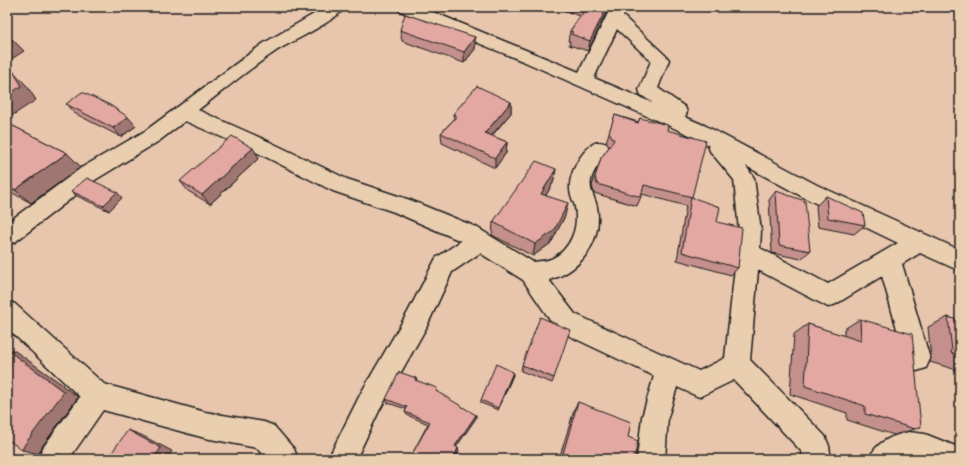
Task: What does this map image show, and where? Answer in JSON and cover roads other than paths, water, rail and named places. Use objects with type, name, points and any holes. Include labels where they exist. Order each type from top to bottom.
[{"type":"street","points":[[313,7],[334,9]]},
{"type":"street","points":[[406,7],[584,80],[710,137],[810,191],[960,261]]},
{"type":"street","points":[[7,235],[88,174],[152,136],[231,74],[270,47],[334,9]]},
{"type":"street","points":[[584,80],[617,12],[660,60],[648,90],[710,137],[744,178],[750,231],[737,365],[815,446],[817,459]]},
{"type":"street","points":[[184,112],[244,138],[340,185],[402,206],[468,234],[531,273],[566,322],[699,384],[737,365]]},
{"type":"street","points":[[531,273],[560,265],[575,253],[584,238],[587,223],[586,206],[580,191],[581,182],[588,162],[600,149]]},
{"type":"street","points":[[342,459],[370,402],[417,320],[444,265],[479,242]]},
{"type":"street","points":[[748,253],[828,296],[919,242]]},
{"type":"street","points":[[889,260],[917,359]]},
{"type":"street","points":[[7,312],[97,395],[205,425],[264,436],[284,459]]},
{"type":"street","points":[[651,459],[655,416],[666,380],[667,369]]},
{"type":"street","points":[[52,459],[97,395]]},
{"type":"street","points":[[883,459],[892,450],[906,444],[925,447],[952,459]]}]
